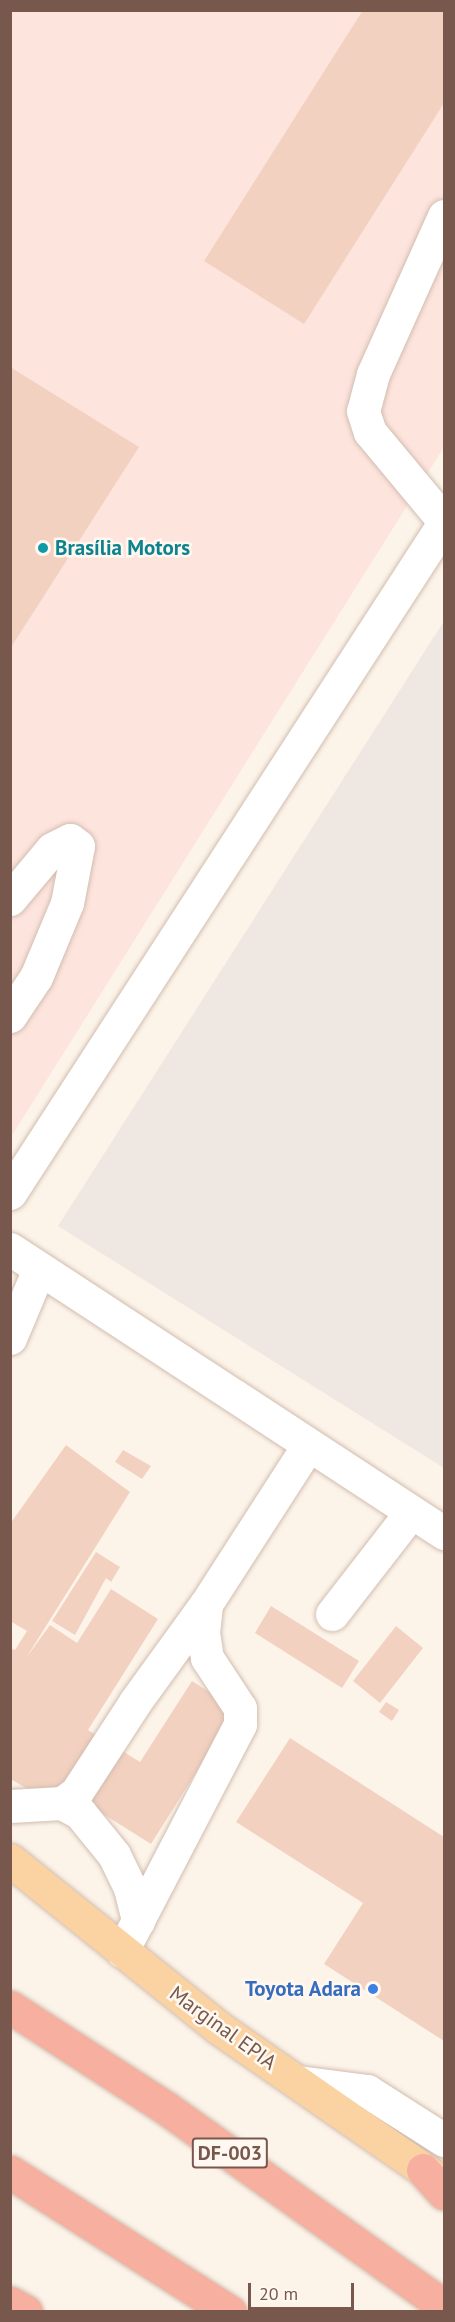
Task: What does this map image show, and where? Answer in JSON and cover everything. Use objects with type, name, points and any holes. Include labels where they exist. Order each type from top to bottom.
[{"type":"highway","name":"DF-003","points":[[10,2007],[166,2108],[444,2306]]},
{"type":"highway","points":[[10,2172],[230,2312]]},
{"type":"highway","points":[[10,2302],[26,2312]]},
{"type":"main road","name":"Marginal EPIA","points":[[10,1860],[219,2028],[437,2183]]},
{"type":"street","points":[[10,1193],[444,522],[370,432],[363,411],[373,374],[444,216]]},
{"type":"street","points":[[10,899],[52,849],[70,840],[78,846],[67,903],[36,977],[10,1016]]},
{"type":"street","points":[[10,1249],[444,1533]]},
{"type":"street","points":[[10,1338],[39,1269]]},
{"type":"street","points":[[10,1806],[62,1803],[76,1793],[135,1702],[206,1604],[308,1446]]},
{"type":"street","points":[[332,1614],[411,1512]]},
{"type":"street","points":[[122,1951],[240,1724],[240,1708],[207,1658],[203,1633],[206,1604]]},
{"type":"street","points":[[62,1803],[80,1813],[114,1855],[130,1888],[138,1921]]},
{"type":"street","points":[[298,2082],[367,2091],[444,2140]]},
{"type":"shaded area","points":[[11,11],[444,11],[444,447],[11,1137]]},
{"type":"shaded area","points":[[444,621],[444,1468],[58,1226]]},
{"type":"building","points":[[363,10],[444,10],[444,103],[304,324],[204,261]]},
{"type":"building","name":"Brasília Motors","points":[[10,367],[139,447],[10,649]]},
{"type":"building","points":[[66,1445],[130,1492],[26,1658],[50,1625],[77,1643],[111,1589],[158,1619],[88,1730],[140,1762],[192,1681],[236,1709],[151,1844],[60,1787],[28,1789],[10,1779],[10,1648],[15,1650],[27,1631],[10,1621],[10,1524]]},
{"type":"building","points":[[123,1450],[151,1466],[142,1479],[115,1462]]},
{"type":"building","points":[[96,1552],[120,1567],[111,1582],[106,1578],[75,1635],[52,1621]]},
{"type":"building","points":[[271,1606],[359,1661],[342,1688],[255,1633]]},
{"type":"building","points":[[396,1626],[423,1648],[380,1703],[353,1681]]},
{"type":"building","points":[[386,1702],[399,1710],[392,1721],[379,1712]]},
{"type":"building","points":[[290,1738],[444,1837],[444,2041],[324,1964],[363,1903],[236,1822]]},
{"type":"place","name":"Brasília Motors","points":[[43,548]]},
{"type":"place","name":"Toyota Adara","points":[[373,1989]]}]
